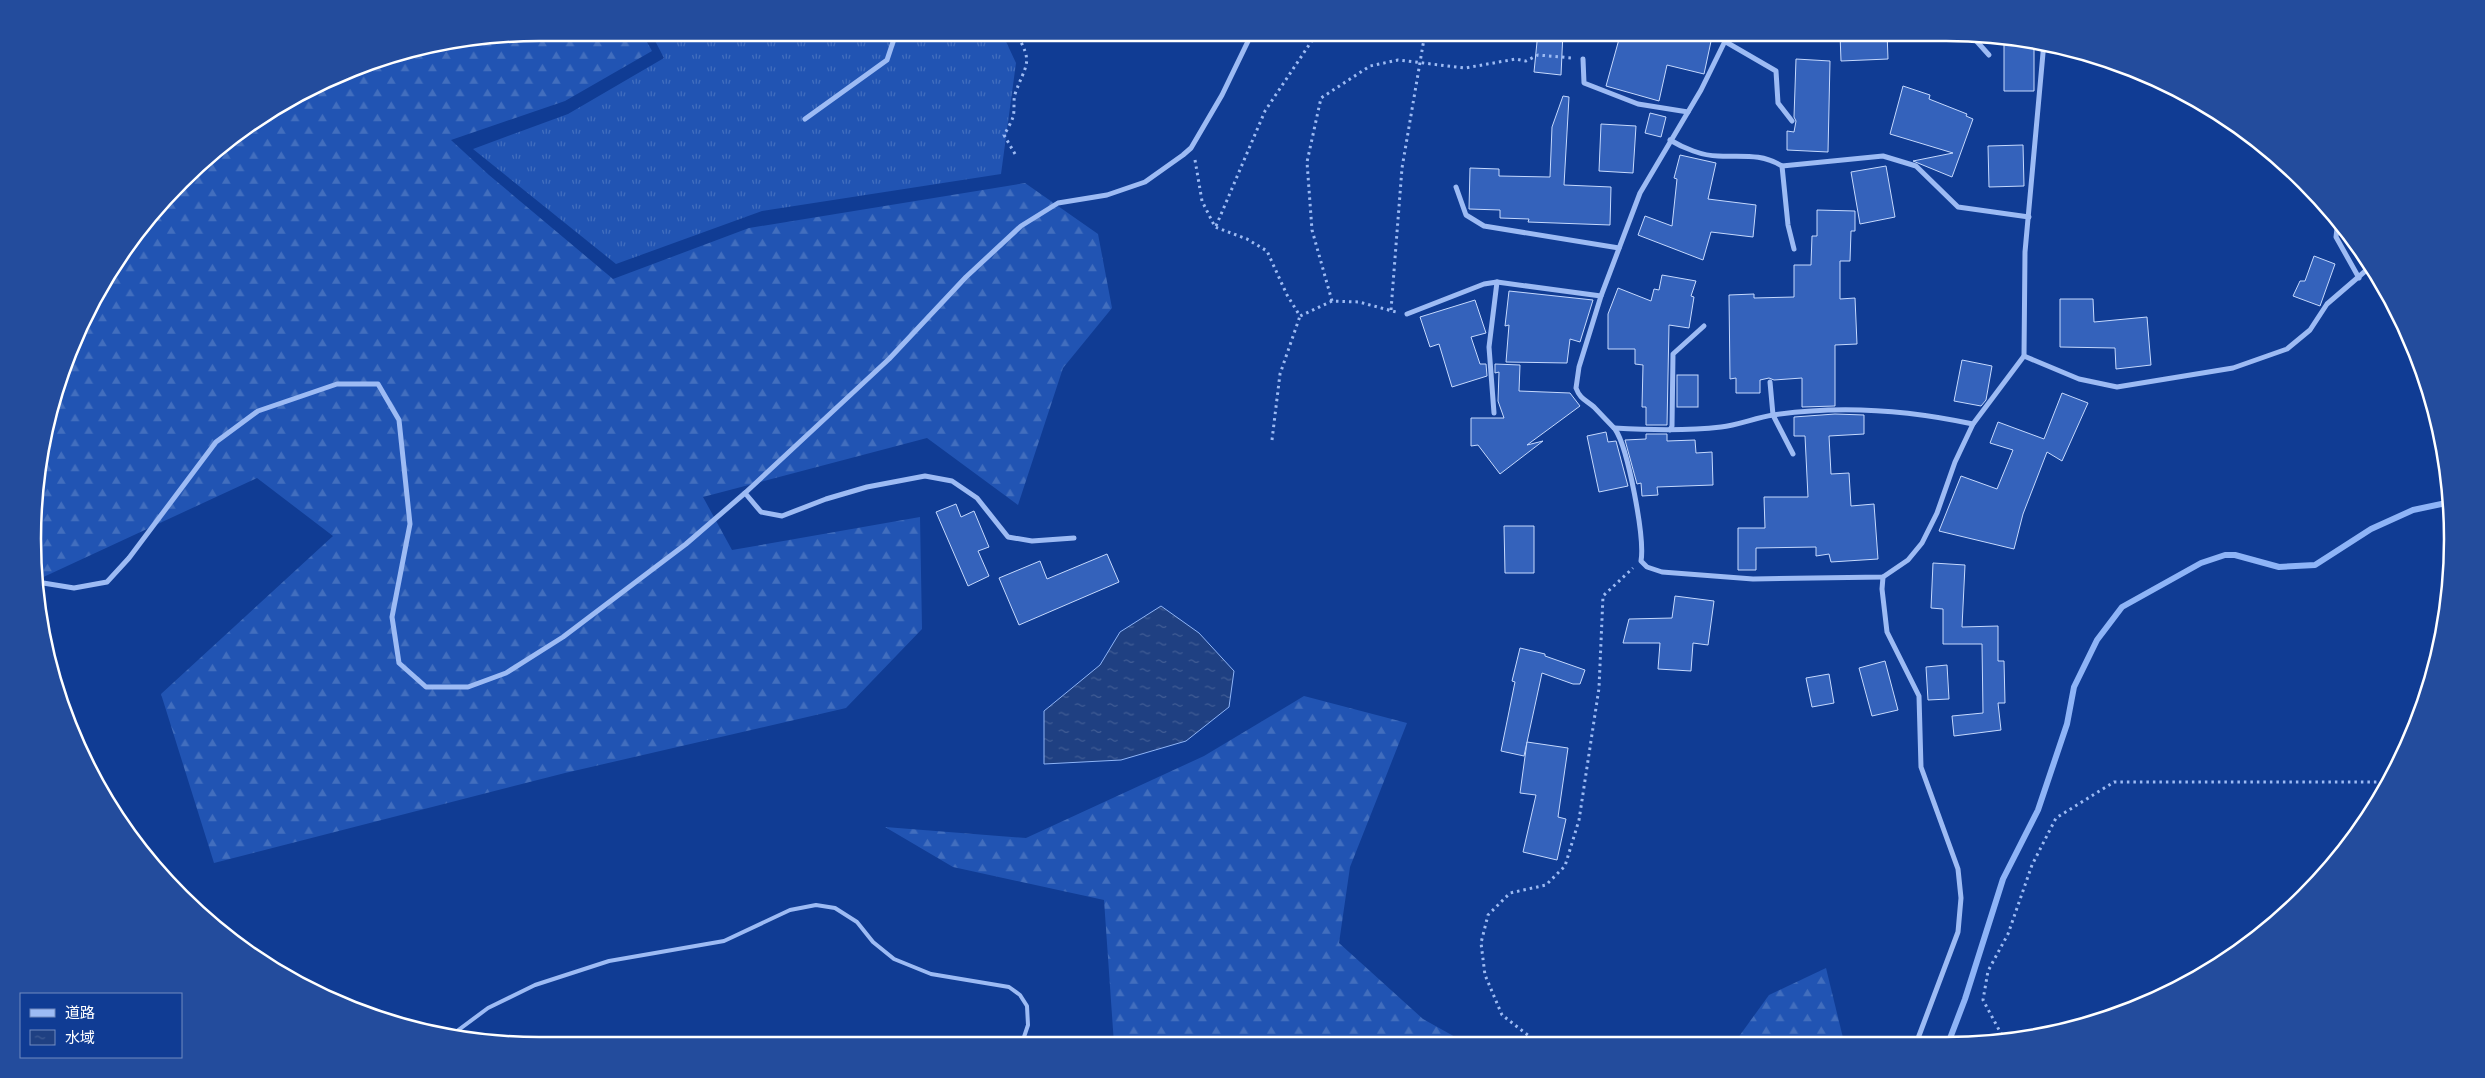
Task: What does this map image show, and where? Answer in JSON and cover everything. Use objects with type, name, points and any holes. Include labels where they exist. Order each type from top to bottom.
[{"type":"street","points":[[805,119],[888,60],[893,41]]},
{"type":"street","points":[[43,583],[74,588],[107,582],[129,558],[216,442],[258,412],[338,384],[378,384],[399,420],[410,524],[392,617],[399,663],[426,688],[468,688],[506,672],[563,637],[686,544],[745,493],[889,359],[966,278],[1021,226],[1058,203],[1107,195],[1145,182],[1191,148],[1222,95],[1248,41]]},
{"type":"street","points":[[1792,121],[1778,103],[1776,71],[1726,42],[1688,112],[1640,192],[1601,296],[1579,367],[1576,388],[1578,395],[1594,407],[1607,423],[1614,428],[1620,438],[1636,504],[1643,549],[1641,561],[1647,567],[1662,572],[1753,579],[1883,577],[1908,560],[1922,543],[1973,424],[2024,356],[2023,293],[2043,51]]},
{"type":"street","points":[[1978,42],[1989,54]]},
{"type":"street","points":[[1583,59],[1584,84],[1638,104],[1688,112]]},
{"type":"street","points":[[1670,140],[1716,156],[1756,155],[1772,160],[1782,166],[1882,156],[1916,166],[1958,207],[2029,217]]},
{"type":"street","points":[[1782,166],[1788,225],[1794,249]]},
{"type":"street","points":[[1456,187],[1466,216],[1484,226],[1619,248]]},
{"type":"street","points":[[2337,231],[2336,237],[2358,278]]},
{"type":"street","points":[[2024,356],[2079,379],[2118,387],[2233,368],[2286,349],[2310,330],[2327,304],[2366,271]]},
{"type":"street","points":[[1407,314],[1484,284],[1496,282],[1601,296]]},
{"type":"street","points":[[1494,413],[1489,347],[1496,282]]},
{"type":"street","points":[[1670,430],[1672,426],[1673,354],[1704,326]]},
{"type":"street","points":[[1770,382],[1772,415],[1793,454]]},
{"type":"street","points":[[1614,428],[1670,430],[1722,427],[1772,415],[1883,410],[1923,414],[1973,424]]},
{"type":"street","points":[[745,493],[760,512],[782,516],[834,497],[925,476],[952,481],[978,498],[1008,536],[1032,541],[1074,538]]},
{"type":"street","points":[[1883,577],[1882,589],[1887,632],[1918,696],[1921,767],[1958,869],[1961,898],[1958,932],[1919,1037]]},
{"type":"lane","points":[[459,1030],[488,1008],[535,985],[609,962],[724,941],[790,910],[816,905],[834,908],[857,922],[873,942],[894,959],[931,974],[1009,987],[1020,995],[1027,1006],[1028,1025],[1024,1037]]},
{"type":"path","points":[[1016,154],[1004,135],[1013,118],[1014,96],[1026,71],[1028,61],[1026,50],[1021,41]]},
{"type":"path","points":[[1215,227],[1265,111],[1311,41]]},
{"type":"path","points":[[1391,310],[1402,168],[1424,41]]},
{"type":"path","points":[[1332,301],[1312,230],[1307,162],[1321,98],[1370,66],[1398,60],[1465,68],[1516,59],[1526,60],[1538,54],[1583,59]]},
{"type":"path","points":[[1191,148],[1202,200],[1215,227],[1247,239],[1267,251],[1287,295],[1300,316]]},
{"type":"path","points":[[1272,440],[1280,374],[1300,316],[1332,301],[1359,302],[1407,314]]},
{"type":"path","points":[[1531,1037],[1502,1015],[1485,975],[1481,943],[1488,915],[1510,894],[1546,885],[1566,866],[1579,820],[1599,688],[1604,596],[1641,561]]},
{"type":"path","points":[[2000,1033],[1983,1000],[1988,971],[2008,934],[2032,865],[2056,818],[2114,782],[2380,782]]},
{"type":"green space","points":[[646,41],[652,51],[565,101],[451,140],[489,175],[613,279],[749,228],[1025,183],[1098,234],[1112,308],[1063,368],[1018,505],[927,438],[703,497],[732,550],[920,517],[922,629],[846,708],[565,773],[214,863],[161,694],[333,536],[257,478],[43,577],[42,506],[51,442],[58,410],[79,349],[108,290],[125,262],[144,236],[187,187],[236,144],[262,125],[290,108],[349,79],[410,58],[442,51],[506,42]]},
{"type":"green space","points":[[655,41],[1006,41],[1016,63],[1001,174],[762,211],[616,264],[473,149],[568,114],[664,58]]},
{"type":"green space","points":[[1304,696],[1407,723],[1350,867],[1339,943],[1423,1019],[1455,1037],[1114,1037],[1104,900],[953,867],[885,827],[1026,838],[1204,756]]},
{"type":"green space","points":[[1826,968],[1843,1037],[1739,1037],[1769,995]]},
{"type":"water","points":[[1161,606],[1199,633],[1234,671],[1229,707],[1186,741],[1121,760],[1044,764],[1044,711],[1100,665],[1120,632]]},
{"type":"building","points":[[1537,41],[1563,41],[1561,75],[1534,72]]},
{"type":"building","points":[[1618,41],[1711,41],[1704,74],[1667,65],[1659,101],[1606,86]]},
{"type":"building","points":[[1840,41],[1887,41],[1888,59],[1841,61]]},
{"type":"building","points":[[2004,45],[2034,50],[2034,91],[2004,91]]},
{"type":"building","points":[[1796,59],[1830,61],[1828,152],[1787,150],[1787,131],[1794,132],[1796,121],[1794,117]]},
{"type":"building","points":[[1903,86],[1930,95],[1929,99],[1967,114],[1966,116],[1973,119],[1952,177],[1913,161],[1953,153],[1890,134]]},
{"type":"building","points":[[1563,96],[1569,97],[1564,185],[1611,187],[1610,225],[1528,222],[1529,219],[1500,218],[1500,210],[1469,209],[1470,168],[1499,169],[1499,176],[1550,177],[1552,127]]},
{"type":"building","points":[[1650,113],[1666,117],[1661,137],[1645,133]]},
{"type":"building","points":[[1601,124],[1636,126],[1633,173],[1599,171]]},
{"type":"building","points":[[2023,145],[2024,186],[1989,187],[1988,146]]},
{"type":"building","points":[[1680,155],[1716,163],[1708,199],[1756,205],[1753,237],[1711,232],[1703,260],[1638,235],[1645,216],[1672,226],[1677,179],[1674,178]]},
{"type":"building","points":[[1886,166],[1895,217],[1860,224],[1851,172]]},
{"type":"building","points":[[1817,210],[1855,211],[1855,231],[1851,231],[1850,261],[1840,261],[1840,299],[1855,298],[1857,344],[1835,345],[1835,406],[1802,407],[1802,378],[1774,380],[1769,378],[1760,380],[1760,393],[1736,393],[1736,378],[1730,379],[1729,295],[1754,294],[1754,298],[1794,297],[1794,265],[1811,265],[1812,236],[1817,236]]},
{"type":"building","points":[[2314,256],[2335,264],[2320,306],[2293,296],[2300,281],[2305,281]]},
{"type":"building","points":[[1662,275],[1696,281],[1691,296],[1694,297],[1689,328],[1669,325],[1667,425],[1646,425],[1646,407],[1642,407],[1643,365],[1635,364],[1635,349],[1608,349],[1608,314],[1618,288],[1651,301],[1654,289],[1659,290]]},
{"type":"building","points":[[1509,291],[1593,300],[1580,342],[1570,339],[1567,363],[1506,362],[1509,325],[1505,326]]},
{"type":"building","points":[[2060,299],[2093,299],[2094,322],[2147,317],[2151,365],[2116,369],[2115,348],[2060,347]]},
{"type":"building","points":[[1475,300],[1486,333],[1471,337],[1480,364],[1486,364],[1487,376],[1452,387],[1439,344],[1430,347],[1420,317]]},
{"type":"building","points":[[1962,360],[1992,366],[1986,400],[1981,406],[1954,401]]},
{"type":"building","points":[[1495,364],[1520,365],[1519,391],[1570,393],[1580,406],[1527,445],[1543,441],[1500,474],[1478,445],[1471,446],[1471,418],[1504,418],[1498,401],[1499,372],[1495,373]]},
{"type":"building","points":[[1677,375],[1698,375],[1698,407],[1677,407]]},
{"type":"building","points":[[2062,393],[2088,403],[2062,461],[2047,452],[2023,514],[2014,549],[1939,531],[1961,476],[1997,489],[2013,450],[1990,443],[1998,422],[2044,439]]},
{"type":"building","points":[[1835,414],[1864,415],[1864,434],[1829,436],[1831,474],[1849,473],[1851,506],[1874,504],[1878,559],[1831,562],[1829,554],[1816,556],[1816,547],[1756,548],[1756,570],[1738,570],[1738,528],[1765,528],[1764,497],[1808,497],[1805,436],[1794,436],[1794,417]]},
{"type":"building","points":[[1606,432],[1608,442],[1616,441],[1628,486],[1599,492],[1587,436]]},
{"type":"building","points":[[1646,434],[1667,434],[1667,441],[1695,440],[1696,453],[1712,452],[1713,485],[1657,487],[1658,495],[1642,496],[1641,483],[1637,484],[1625,440],[1646,439]]},
{"type":"building","points":[[956,504],[961,517],[974,511],[989,547],[978,551],[989,576],[968,586],[936,512]]},
{"type":"building","points":[[1504,526],[1534,526],[1534,573],[1505,573]]},
{"type":"building","points":[[1107,554],[1119,582],[1019,625],[999,578],[1040,561],[1047,579]]},
{"type":"building","points":[[1933,563],[1965,565],[1962,627],[1998,626],[1998,661],[2004,661],[2005,703],[1998,703],[2001,730],[1954,736],[1952,716],[1983,713],[1982,644],[1943,644],[1943,609],[1931,608]]},
{"type":"building","points":[[1675,596],[1714,601],[1708,645],[1693,643],[1691,671],[1658,669],[1660,643],[1623,643],[1629,619],[1672,618]]},
{"type":"building","points":[[1520,648],[1545,654],[1545,656],[1585,670],[1580,684],[1573,684],[1542,673],[1524,756],[1501,751],[1515,682],[1512,681]]},
{"type":"building","points":[[1885,661],[1898,710],[1872,716],[1859,668]]},
{"type":"building","points":[[1947,665],[1949,699],[1928,700],[1926,667]]},
{"type":"building","points":[[1829,674],[1834,703],[1812,707],[1806,678]]},
{"type":"building","points":[[1527,742],[1568,748],[1558,817],[1566,819],[1557,860],[1523,852],[1536,795],[1520,793]]},
{"type":"waterway","points":[[1951,1037],[1965,999],[2003,879],[2038,810],[2067,724],[2074,687],[2097,640],[2122,607],[2201,563],[2225,555],[2235,555],[2279,567],[2315,565],[2371,529],[2413,510],[2443,504]]}]
